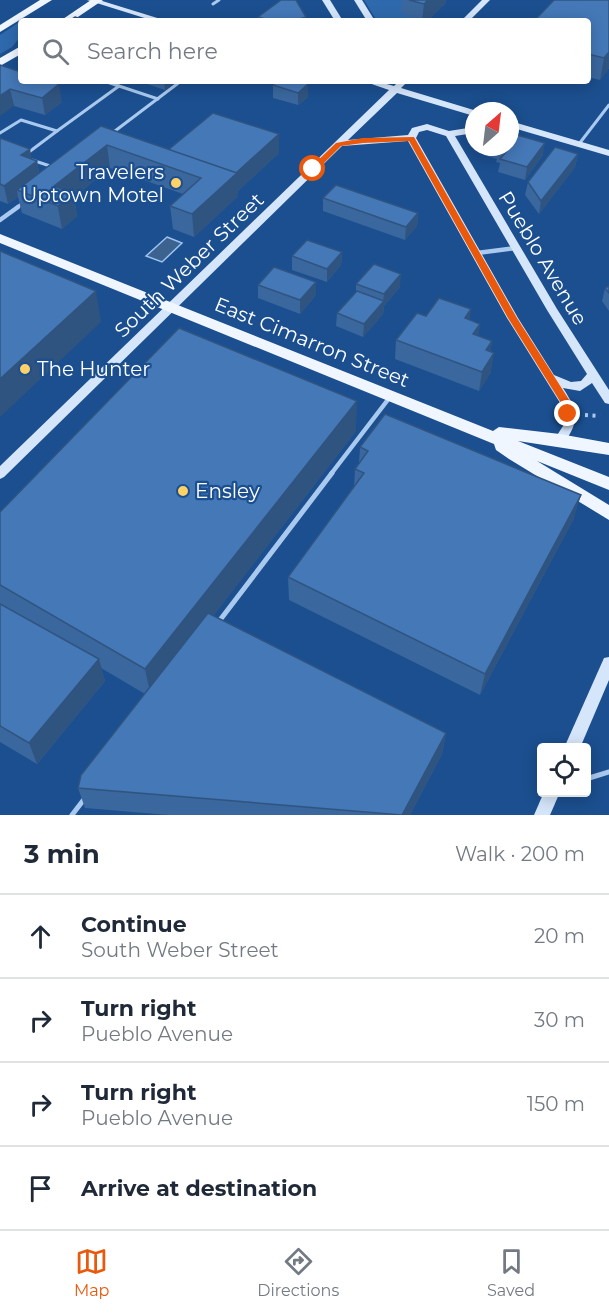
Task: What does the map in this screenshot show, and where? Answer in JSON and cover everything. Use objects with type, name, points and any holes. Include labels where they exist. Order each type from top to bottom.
[{"type":"main road","points":[[0,29],[47,0]]},
{"type":"main road","points":[[69,18],[95,0]]},
{"type":"main road","points":[[0,63],[18,53]]},
{"type":"main road","name":"East Cimarron Street","points":[[0,238],[609,484]]},
{"type":"main road","points":[[481,432],[560,440],[609,449]]},
{"type":"main road","points":[[481,432],[525,463],[591,499],[609,514]]},
{"type":"street","points":[[95,0],[153,18]]},
{"type":"street","points":[[326,0],[337,18]]},
{"type":"street","points":[[358,0],[369,18]]},
{"type":"street","points":[[468,18],[486,0]]},
{"type":"street","points":[[399,85],[465,110]]},
{"type":"street","name":"South Weber Street","points":[[0,474],[399,85]]},
{"type":"street","points":[[519,127],[609,153]]},
{"type":"street","points":[[411,138],[415,130],[427,128],[449,134],[465,131]]},
{"type":"street","name":"Pueblo Avenue","points":[[449,134],[609,400]]},
{"type":"street","points":[[339,144],[363,140],[411,138]]},
{"type":"street","points":[[411,138],[513,318],[568,406],[569,427],[560,440]]},
{"type":"street","points":[[551,378],[566,387],[579,388],[589,382],[593,373]]},
{"type":"street","points":[[574,743],[609,663]]},
{"type":"street","points":[[542,815],[550,797]]},
{"type":"lane","points":[[213,4],[219,0]]},
{"type":"lane","points":[[113,84],[158,99]]},
{"type":"lane","points":[[111,135],[177,84]]},
{"type":"lane","points":[[23,157],[119,86]]},
{"type":"lane","points":[[579,144],[609,105]]},
{"type":"lane","points":[[0,133],[21,120],[57,131]]},
{"type":"lane","points":[[15,154],[64,171]]},
{"type":"lane","points":[[0,220],[28,198]]},
{"type":"lane","points":[[477,253],[516,248]]},
{"type":"lane","points":[[209,635],[392,395]]},
{"type":"lane","points":[[591,777],[609,772]]},
{"type":"lane","points":[[72,815],[86,796]]},
{"type":"path","points":[[584,415],[600,416]]},
{"type":"shaded area","points":[[364,0],[406,0],[402,13],[414,16],[412,18],[375,18]]},
{"type":"shaded area","points":[[18,23],[18,40],[12,47],[0,54],[0,35]]},
{"type":"shaded area","points":[[167,237],[182,243],[162,262],[146,256]]},
{"type":"building","points":[[281,0],[296,0],[306,17],[262,18],[258,17]]},
{"type":"building","points":[[409,0],[428,0],[424,4]]},
{"type":"building","points":[[554,0],[609,0],[609,52],[604,58],[591,55],[591,18],[537,18]]},
{"type":"building","points":[[0,65],[18,71],[18,84],[59,84],[42,98],[10,89],[0,96]]},
{"type":"building","points":[[274,84],[308,84],[298,93]]},
{"type":"building","points":[[213,113],[279,134],[236,173],[168,150]]},
{"type":"building","points":[[101,126],[237,173],[192,214],[170,206],[201,178],[107,145],[54,186],[73,193],[58,206],[17,190]]},
{"type":"building","points":[[519,136],[545,143],[527,167],[500,159],[503,156],[519,156]]},
{"type":"building","points":[[0,138],[30,149],[21,155],[37,161],[4,186],[0,184]]},
{"type":"building","points":[[555,147],[578,154],[541,201],[528,182]]},
{"type":"building","points":[[336,185],[418,213],[406,227],[323,198]]},
{"type":"building","points":[[307,240],[342,252],[327,269],[292,256]]},
{"type":"building","points":[[0,251],[96,291],[0,379]]},
{"type":"building","points":[[374,264],[401,274],[384,294],[356,284]]},
{"type":"building","points":[[274,267],[316,282],[300,300],[258,285]]},
{"type":"building","points":[[357,291],[384,301],[364,324],[337,313]]},
{"type":"building","points":[[439,298],[471,309],[465,318],[480,324],[473,334],[492,341],[486,350],[494,353],[482,372],[396,340],[417,313],[426,316]]},
{"type":"building","name":"Ensley","points":[[179,328],[357,401],[145,669],[0,585],[0,512]]},
{"type":"building","points":[[385,414],[581,495],[485,674],[288,577],[364,473],[355,469],[368,451],[360,447]]},
{"type":"building","points":[[0,604],[99,659],[29,743],[0,726]]},
{"type":"building","points":[[208,613],[446,733],[402,815],[78,788],[81,775]]},
{"type":"place","name":"Travelers Uptown Motel","points":[[176,183]]},
{"type":"place","name":"The Hunter","points":[[25,369]]},
{"type":"place","name":"Ensley","points":[[183,491]]},
{"type":"route","points":[[313,169],[339,144],[363,140],[411,138],[513,318],[568,406],[568,414]]}]
